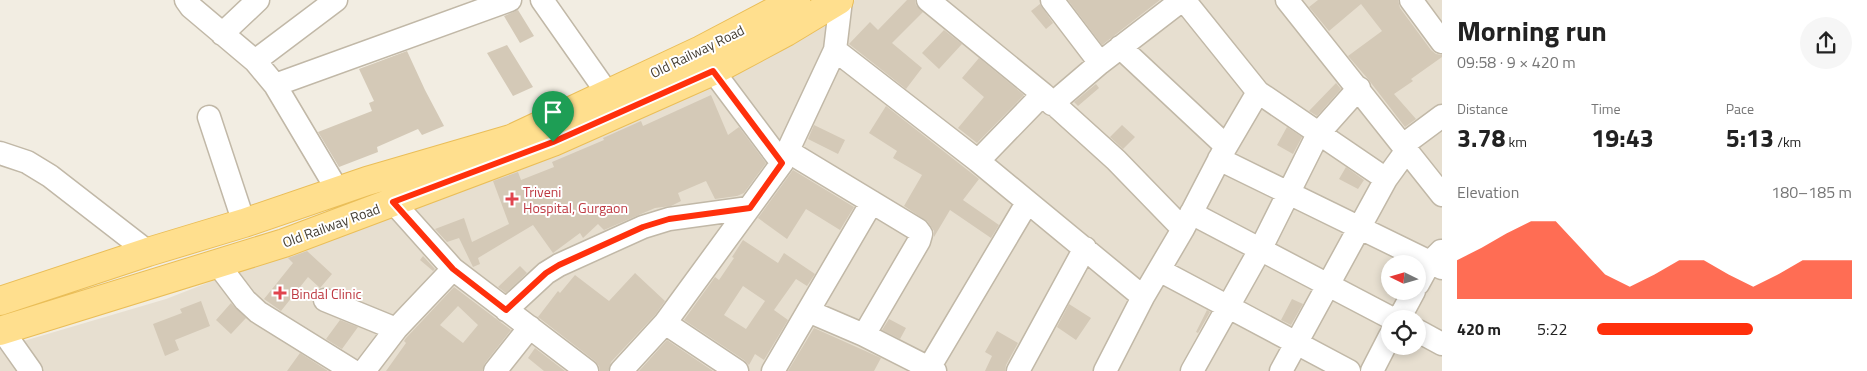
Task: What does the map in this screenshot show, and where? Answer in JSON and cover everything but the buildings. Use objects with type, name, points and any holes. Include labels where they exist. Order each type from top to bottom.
[{"type":"main road","name":"Old Railway Road","points":[[0,301],[148,252],[244,223],[367,180],[511,139],[701,50],[796,0]]},
{"type":"main road","name":"Old Railway Road","points":[[1,328],[284,243],[553,142],[713,71],[786,32],[840,0]]},
{"type":"main road","points":[[367,180],[385,205]]},
{"type":"street","points":[[186,0],[191,7],[255,61],[275,85],[338,191]]},
{"type":"street","points":[[222,34],[258,0]]},
{"type":"street","points":[[255,61],[336,0]]},
{"type":"street","points":[[275,85],[510,0]]},
{"type":"street","points":[[542,0],[608,94]]},
{"type":"street","points":[[621,371],[665,323],[785,158],[835,50],[840,0]]},
{"type":"street","points":[[928,0],[1048,99],[1187,221],[1261,248],[1381,312]]},
{"type":"street","points":[[1052,0],[1100,63]]},
{"type":"street","points":[[978,161],[1048,99],[1100,63],[1183,0],[1258,92],[1386,179]]},
{"type":"street","points":[[1287,0],[1442,196]]},
{"type":"street","points":[[1411,0],[1442,42]]},
{"type":"street","points":[[1120,47],[1223,152],[1289,192],[1360,227],[1438,260],[1426,274]]},
{"type":"street","points":[[835,50],[978,161],[1143,297]]},
{"type":"street","points":[[713,71],[785,158],[872,202],[918,230],[920,238],[864,335]]},
{"type":"street","points":[[1192,371],[1261,248],[1318,134],[1358,88]]},
{"type":"street","points":[[1105,371],[1143,297],[1258,92]]},
{"type":"street","points":[[1281,371],[1405,147],[1442,116]]},
{"type":"street","points":[[209,117],[244,223]]},
{"type":"street","points":[[0,153],[27,162],[50,176],[148,252]]},
{"type":"street","points":[[773,371],[872,202]]},
{"type":"street","points":[[808,311],[864,335],[932,369],[1028,202]]},
{"type":"street","points":[[385,205],[453,269],[587,371]]},
{"type":"street","points":[[506,310],[546,273],[559,265],[628,234],[669,219],[750,208]]},
{"type":"street","points":[[1018,371],[1085,248]]},
{"type":"street","points":[[217,264],[245,300],[258,312],[353,371]]},
{"type":"street","points":[[364,371],[396,329],[453,269]]},
{"type":"street","points":[[1159,270],[1349,371]]},
{"type":"street","points":[[325,300],[396,329]]},
{"type":"street","points":[[665,323],[737,371]]},
{"type":"street","points":[[495,371],[530,327]]},
{"type":"street","points":[[1,328],[31,371]]},
{"type":"street","points":[[1426,335],[1442,344]]},
{"type":"street","points":[[1372,371],[1381,354]]},
{"type":"shaded area","points":[[855,0],[1442,0],[1442,371],[0,371],[0,348],[166,299],[719,84],[830,19]]},
{"type":"place","name":"Triveni Hospital, Gurgaon","points":[[512,199]]},
{"type":"place","name":"Bindal Clinic","points":[[280,293]]},
{"type":"route","points":[[713,71],[782,163],[750,208],[669,219],[643,227],[559,265],[546,273],[506,310],[453,269],[393,202],[553,142],[713,71]]}]
